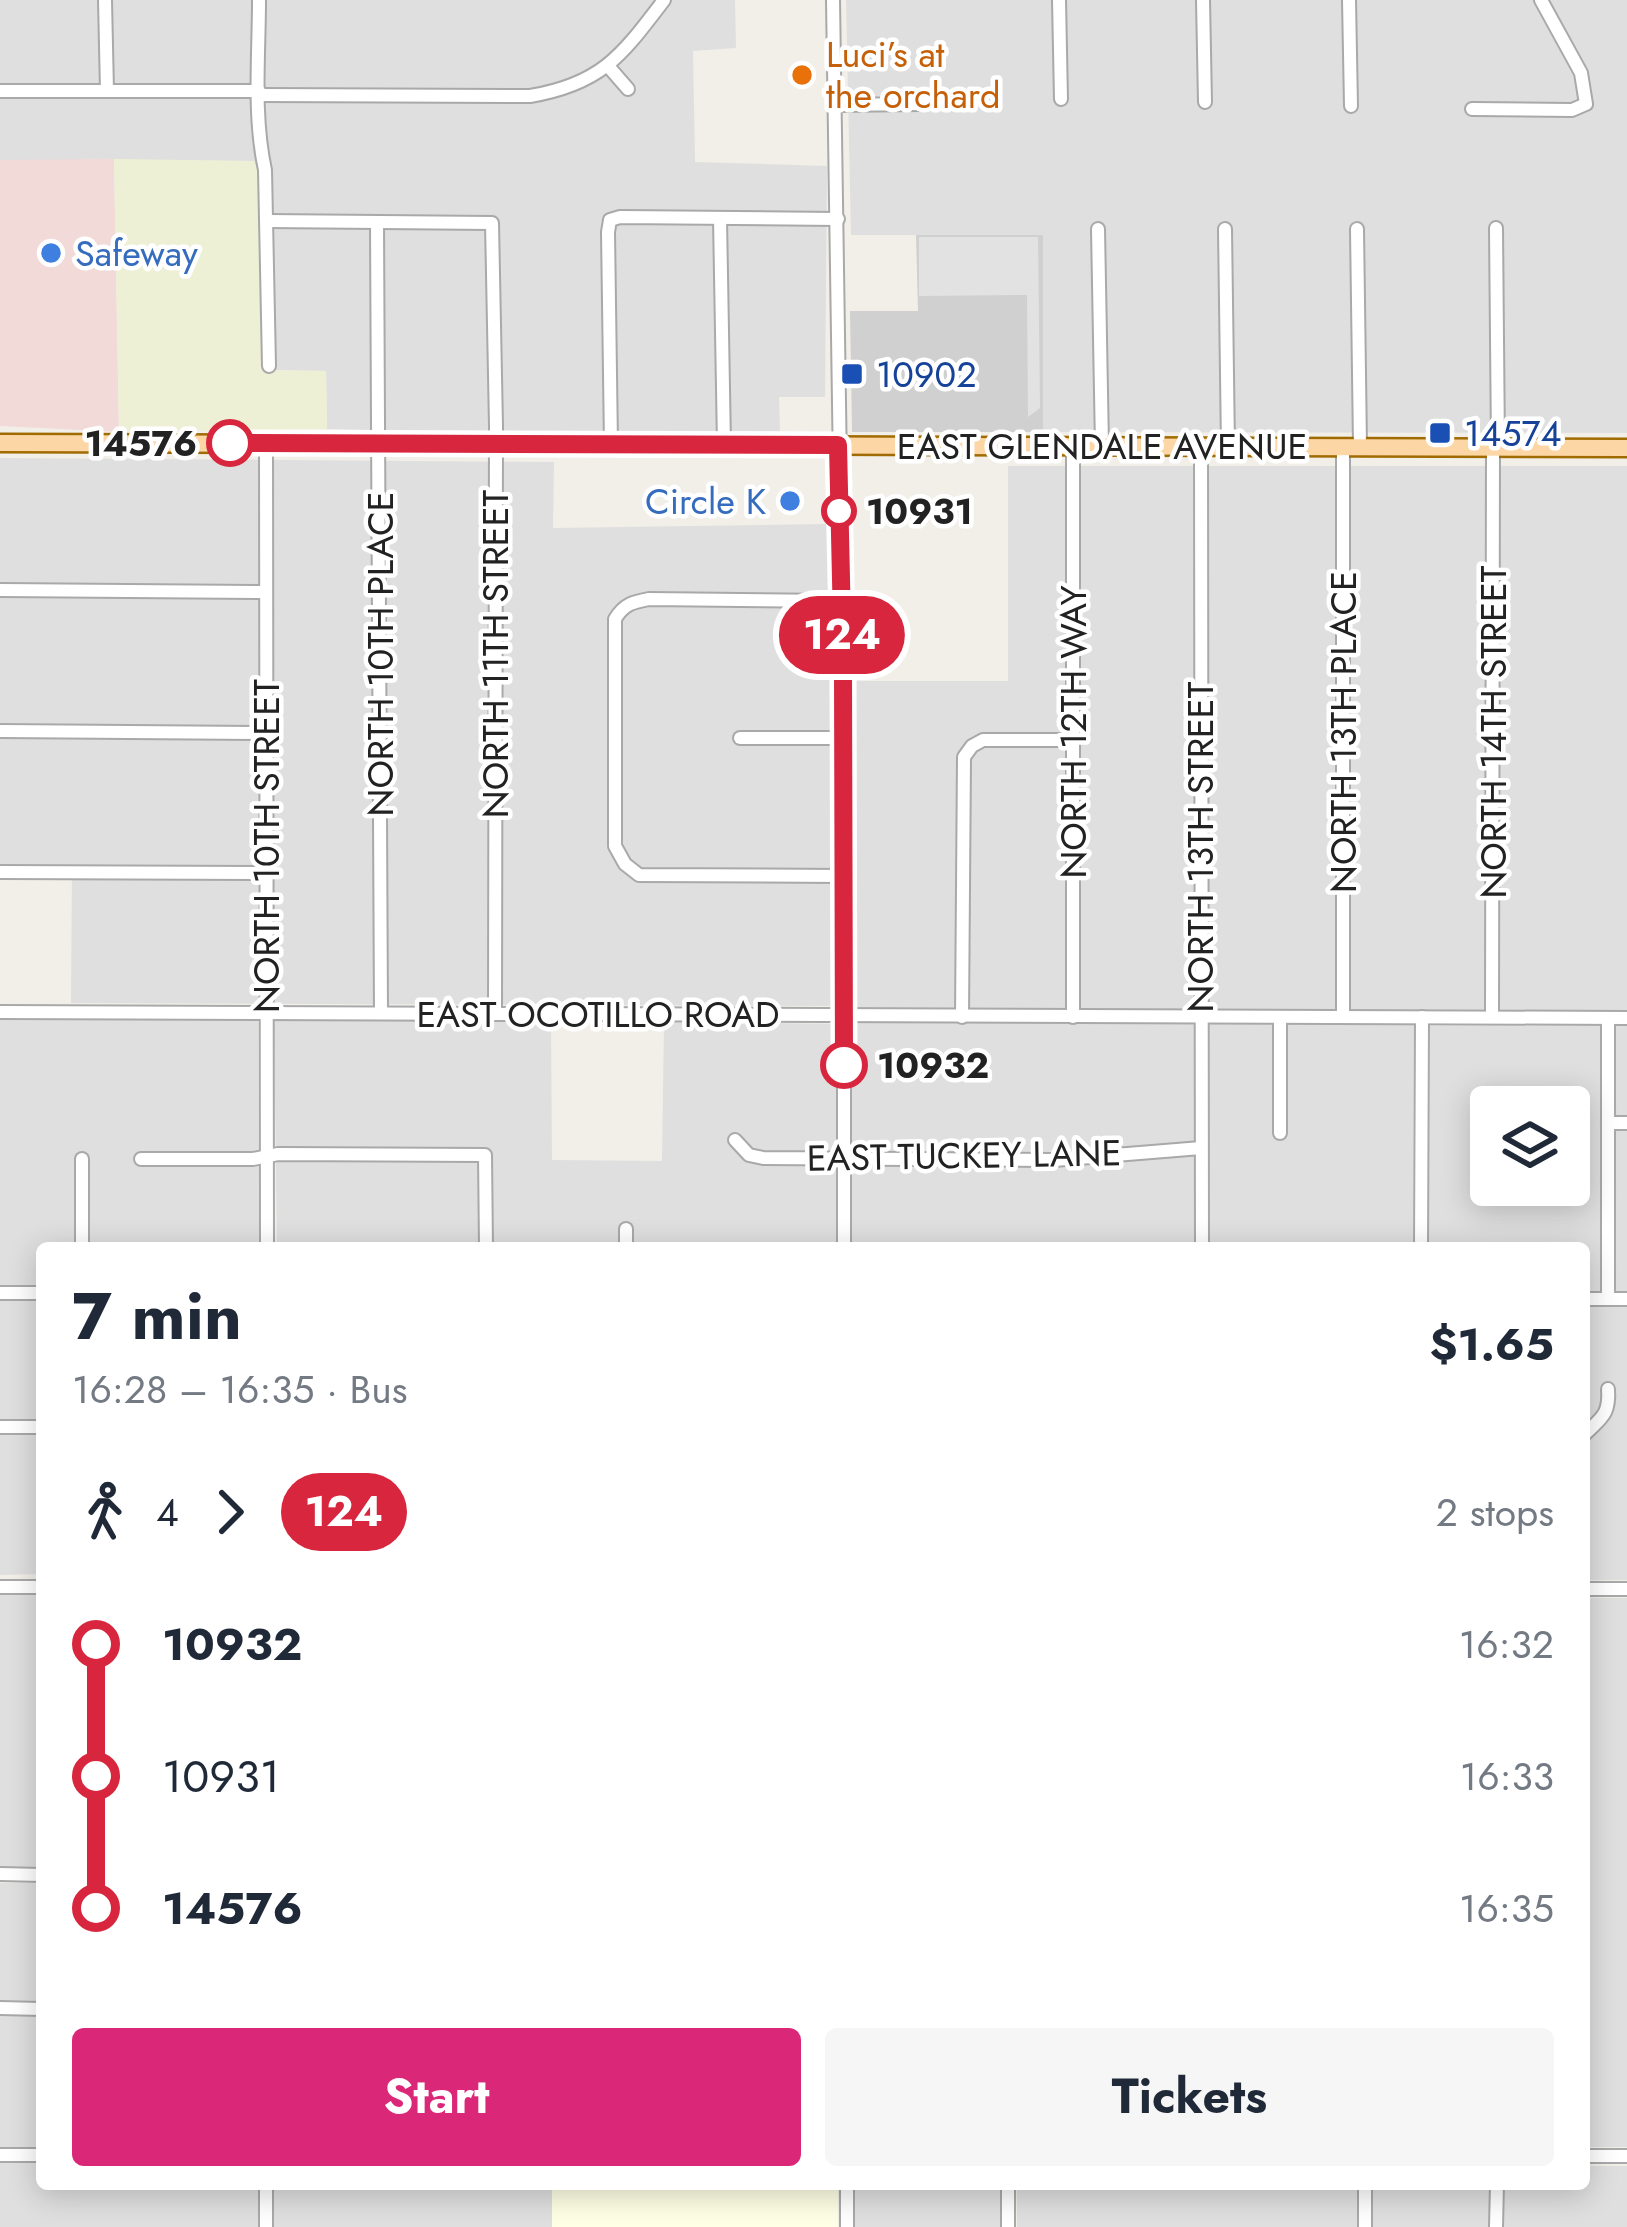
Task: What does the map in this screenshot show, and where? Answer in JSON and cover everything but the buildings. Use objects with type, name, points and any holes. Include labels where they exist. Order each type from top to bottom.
[{"type":"main road","name":"EAST GLENDALE AVENUE","points":[[0,443],[1627,448]]},
{"type":"street","points":[[105,0],[107,91]]},
{"type":"street","points":[[259,0],[268,366]]},
{"type":"street","points":[[0,91],[530,96],[584,81],[608,66],[664,0]]},
{"type":"street","points":[[833,0],[844,739],[844,1242]]},
{"type":"street","points":[[1059,0],[1061,99]]},
{"type":"street","points":[[1203,0],[1205,102]]},
{"type":"street","points":[[1349,0],[1351,106]]},
{"type":"street","points":[[1472,109],[1572,110],[1586,104],[1581,73],[1541,0]]},
{"type":"street","points":[[608,66],[628,89]]},
{"type":"street","points":[[836,105],[919,104],[939,98]]},
{"type":"street","points":[[720,218],[724,445]]},
{"type":"street","points":[[610,444],[610,220],[838,219]]},
{"type":"street","points":[[266,221],[377,222]]},
{"type":"street","name":"NORTH 11TH STREET","points":[[377,222],[492,223],[495,1013]]},
{"type":"street","name":"NORTH 10TH PLACE","points":[[377,222],[381,1013]]},
{"type":"street","name":"NORTH 14TH STREET","points":[[1492,1017],[1496,228]]},
{"type":"street","points":[[1098,229],[1102,446]]},
{"type":"street","points":[[1225,229],[1228,446]]},
{"type":"street","name":"NORTH 13TH PLACE","points":[[1343,1017],[1357,229]]},
{"type":"street","name":"NORTH 10TH STREET","points":[[266,443],[267,1242]]},
{"type":"street","name":"NORTH 12TH WAY","points":[[1073,446],[1073,1017]]},
{"type":"street","name":"NORTH 13TH STREET","points":[[1201,446],[1202,1242]]},
{"type":"street","points":[[0,590],[266,592]]},
{"type":"street","points":[[840,601],[649,599],[622,608],[615,619],[615,846],[631,871],[648,875],[844,877]]},
{"type":"street","points":[[0,731],[266,733]]},
{"type":"street","points":[[740,738],[844,739]]},
{"type":"street","points":[[962,1017],[964,757],[983,740],[1073,740]]},
{"type":"street","points":[[0,872],[266,872]]},
{"type":"street","name":"EAST OCOTILLO ROAD","points":[[0,1012],[1627,1018]]},
{"type":"street","points":[[1280,1017],[1280,1133]]},
{"type":"street","points":[[1421,1242],[1422,1017]]},
{"type":"street","points":[[1608,1018],[1608,1299]]},
{"type":"street","points":[[1608,1123],[1627,1123]]},
{"type":"street","name":"EAST TUCKEY LANE","points":[[735,1140],[749,1155],[763,1158],[1054,1160],[1201,1148]]},
{"type":"street","points":[[141,1159],[485,1155],[486,1242]]},
{"type":"street","points":[[82,1160],[82,1242]]},
{"type":"street","points":[[626,1228],[626,1242]]},
{"type":"street","points":[[0,1293],[36,1293]]},
{"type":"street","points":[[1590,1299],[1627,1299]]},
{"type":"street","points":[[1590,1430],[1610,1405],[1608,1389]]},
{"type":"street","points":[[0,1427],[36,1427]]},
{"type":"street","points":[[0,1587],[36,1587]]},
{"type":"street","points":[[1590,1589],[1627,1589]]},
{"type":"street","points":[[0,1874],[36,1874]]},
{"type":"street","points":[[0,2008],[36,2009]]},
{"type":"street","points":[[0,2155],[36,2155]]},
{"type":"street","points":[[1590,2156],[1627,2156]]},
{"type":"street","points":[[266,2190],[266,2227]]},
{"type":"street","points":[[847,2190],[847,2227]]},
{"type":"street","points":[[1008,2190],[1008,2227]]},
{"type":"street","points":[[1365,2190],[1365,2227]]},
{"type":"street","points":[[1496,2190],[1496,2227]]},
{"type":"shaded area","points":[[0,0],[252,0],[255,160],[266,161],[265,0],[735,0],[736,48],[693,51],[695,162],[827,166],[825,397],[779,397],[780,431],[536,434],[327,429],[326,371],[264,370],[261,188],[255,161],[0,160]]},
{"type":"shaded area","points":[[846,0],[1627,0],[1627,433],[1043,432],[1042,235],[851,235]]},
{"type":"shaded area","points":[[114,159],[119,432],[0,426],[0,160]]},
{"type":"shaded area","points":[[114,159],[255,161],[261,188],[264,370],[326,371],[327,429],[119,432]]},
{"type":"shaded area","points":[[916,235],[1043,235],[1043,432],[852,432],[850,311],[918,311]]},
{"type":"shaded area","points":[[919,237],[1038,237],[1040,408],[1028,417],[1027,295],[919,296]]},
{"type":"shaded area","points":[[0,458],[554,462],[553,528],[827,524],[833,1006],[71,1003],[72,865],[0,865]]},
{"type":"shaded area","points":[[1008,466],[1627,466],[1627,1013],[1414,1013],[1413,1242],[277,1242],[274,1019],[551,1021],[552,1160],[662,1161],[664,1022],[852,1024],[848,1013],[848,681],[1008,681]]},
{"type":"shaded area","points":[[0,1020],[258,1020],[259,1242],[36,1242],[36,1420],[0,1420]]},
{"type":"shaded area","points":[[1627,1025],[1627,1580],[1590,1580],[1590,1242],[1429,1242],[1429,1026]]},
{"type":"shaded area","points":[[0,1435],[36,1435],[36,1574],[0,1575]]},
{"type":"shaded area","points":[[36,1594],[36,1868],[0,1867],[0,1595]]},
{"type":"shaded area","points":[[1590,1598],[1627,1598],[1627,2147],[1590,2147]]},
{"type":"shaded area","points":[[0,1883],[36,1883],[36,2190],[552,2190],[552,2227],[0,2227]]},
{"type":"shaded area","points":[[1590,2166],[1627,2166],[1627,2227],[1017,2227],[1017,2190],[1590,2190]]},
{"type":"shaded area","points":[[552,2190],[838,2190],[838,2227],[552,2227]]},
{"type":"shaded area","points":[[854,2190],[1000,2190],[1000,2227],[854,2227]]},
{"type":"bus line","name":"124","points":[[230,443],[838,445],[844,1065]]},
{"type":"place","name":"Luci’s at the orchard","points":[[802,75]]},
{"type":"place","name":"Safeway","points":[[51,253]]},
{"type":"place","name":"10902","points":[[852,374]]},
{"type":"place","name":"14574","points":[[1440,433]]},
{"type":"place","name":"14576","points":[[230,443]]},
{"type":"place","name":"Circle K","points":[[790,501]]},
{"type":"place","name":"10931","points":[[839,511]]},
{"type":"place","name":"10932","points":[[844,1065]]}]
